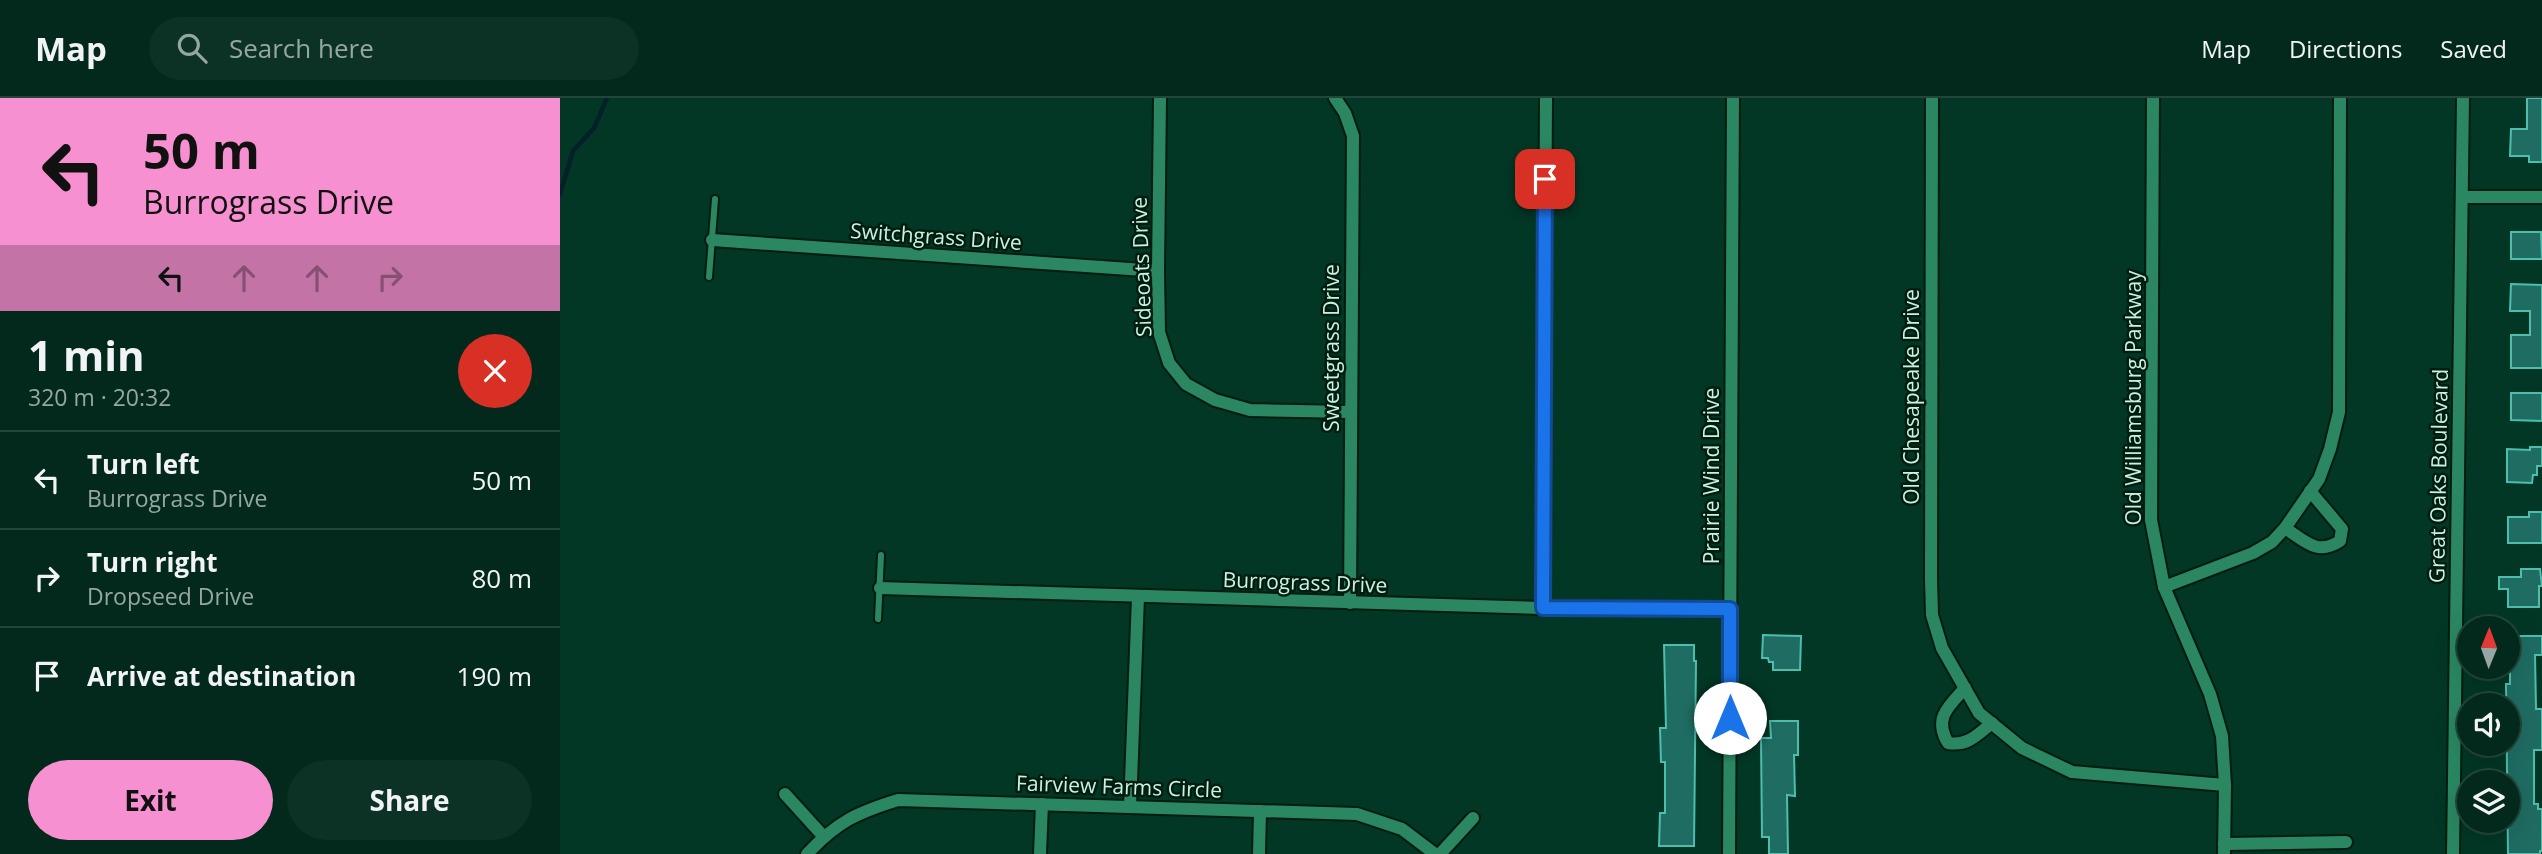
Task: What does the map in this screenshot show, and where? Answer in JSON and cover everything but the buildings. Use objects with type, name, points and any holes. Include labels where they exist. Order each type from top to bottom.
[{"type":"street","name":"Sideoats Drive","points":[[1160,98],[1159,332],[1169,363],[1186,384],[1215,400],[1250,410],[1351,412]]},
{"type":"street","name":"Sweetgrass Drive","points":[[1335,98],[1345,113],[1353,136],[1350,603]]},
{"type":"street","points":[[1543,608],[1546,98]]},
{"type":"street","name":"Prairie Wind Drive","points":[[1729,854],[1733,98]]},
{"type":"street","name":"Old Chesapeake Drive","points":[[1932,98],[1932,615],[1942,648],[1979,713],[2022,748],[2072,772],[2225,785]]},
{"type":"street","name":"Old Williamsburg Parkway","points":[[2153,98],[2151,520],[2164,587],[2210,694],[2222,736],[2225,785],[2224,849]]},
{"type":"street","points":[[2164,587],[2253,553],[2272,541],[2285,528],[2319,479],[2330,449],[2339,412],[2340,98]]},
{"type":"street","name":"Great Oaks Boulevard","points":[[2453,854],[2463,98]]},
{"type":"street","points":[[2462,197],[2542,197]]},
{"type":"street","name":"Switchgrass Drive","points":[[712,240],[1158,271]]},
{"type":"street","points":[[2285,528],[2317,548],[2328,549],[2340,541],[2342,528],[2310,491]]},
{"type":"street","name":"Burrograss Drive","points":[[880,587],[1543,608],[1730,609]]},
{"type":"street","points":[[1130,807],[1138,597]]},
{"type":"street","points":[[1965,688],[1942,716],[1941,727],[1948,743],[1958,745],[1968,742],[1992,723]]},
{"type":"street","points":[[785,794],[824,837]]},
{"type":"street","name":"Fairview Farms Circle","points":[[807,854],[834,827],[869,809],[898,800],[1357,814],[1402,828],[1434,854]]},
{"type":"street","points":[[1040,854],[1042,804]]},
{"type":"street","points":[[1259,854],[1260,811]]},
{"type":"street","points":[[1440,854],[1473,818]]},
{"type":"street","points":[[2224,849],[2346,842]]},
{"type":"lane","points":[[709,277],[715,200]]},
{"type":"lane","points":[[878,619],[881,555]]},
{"type":"waterway","points":[[560,194],[573,151],[594,128],[607,98]]},
{"type":"route","points":[[1545,179],[1543,608],[1730,609],[1730,718]]}]
